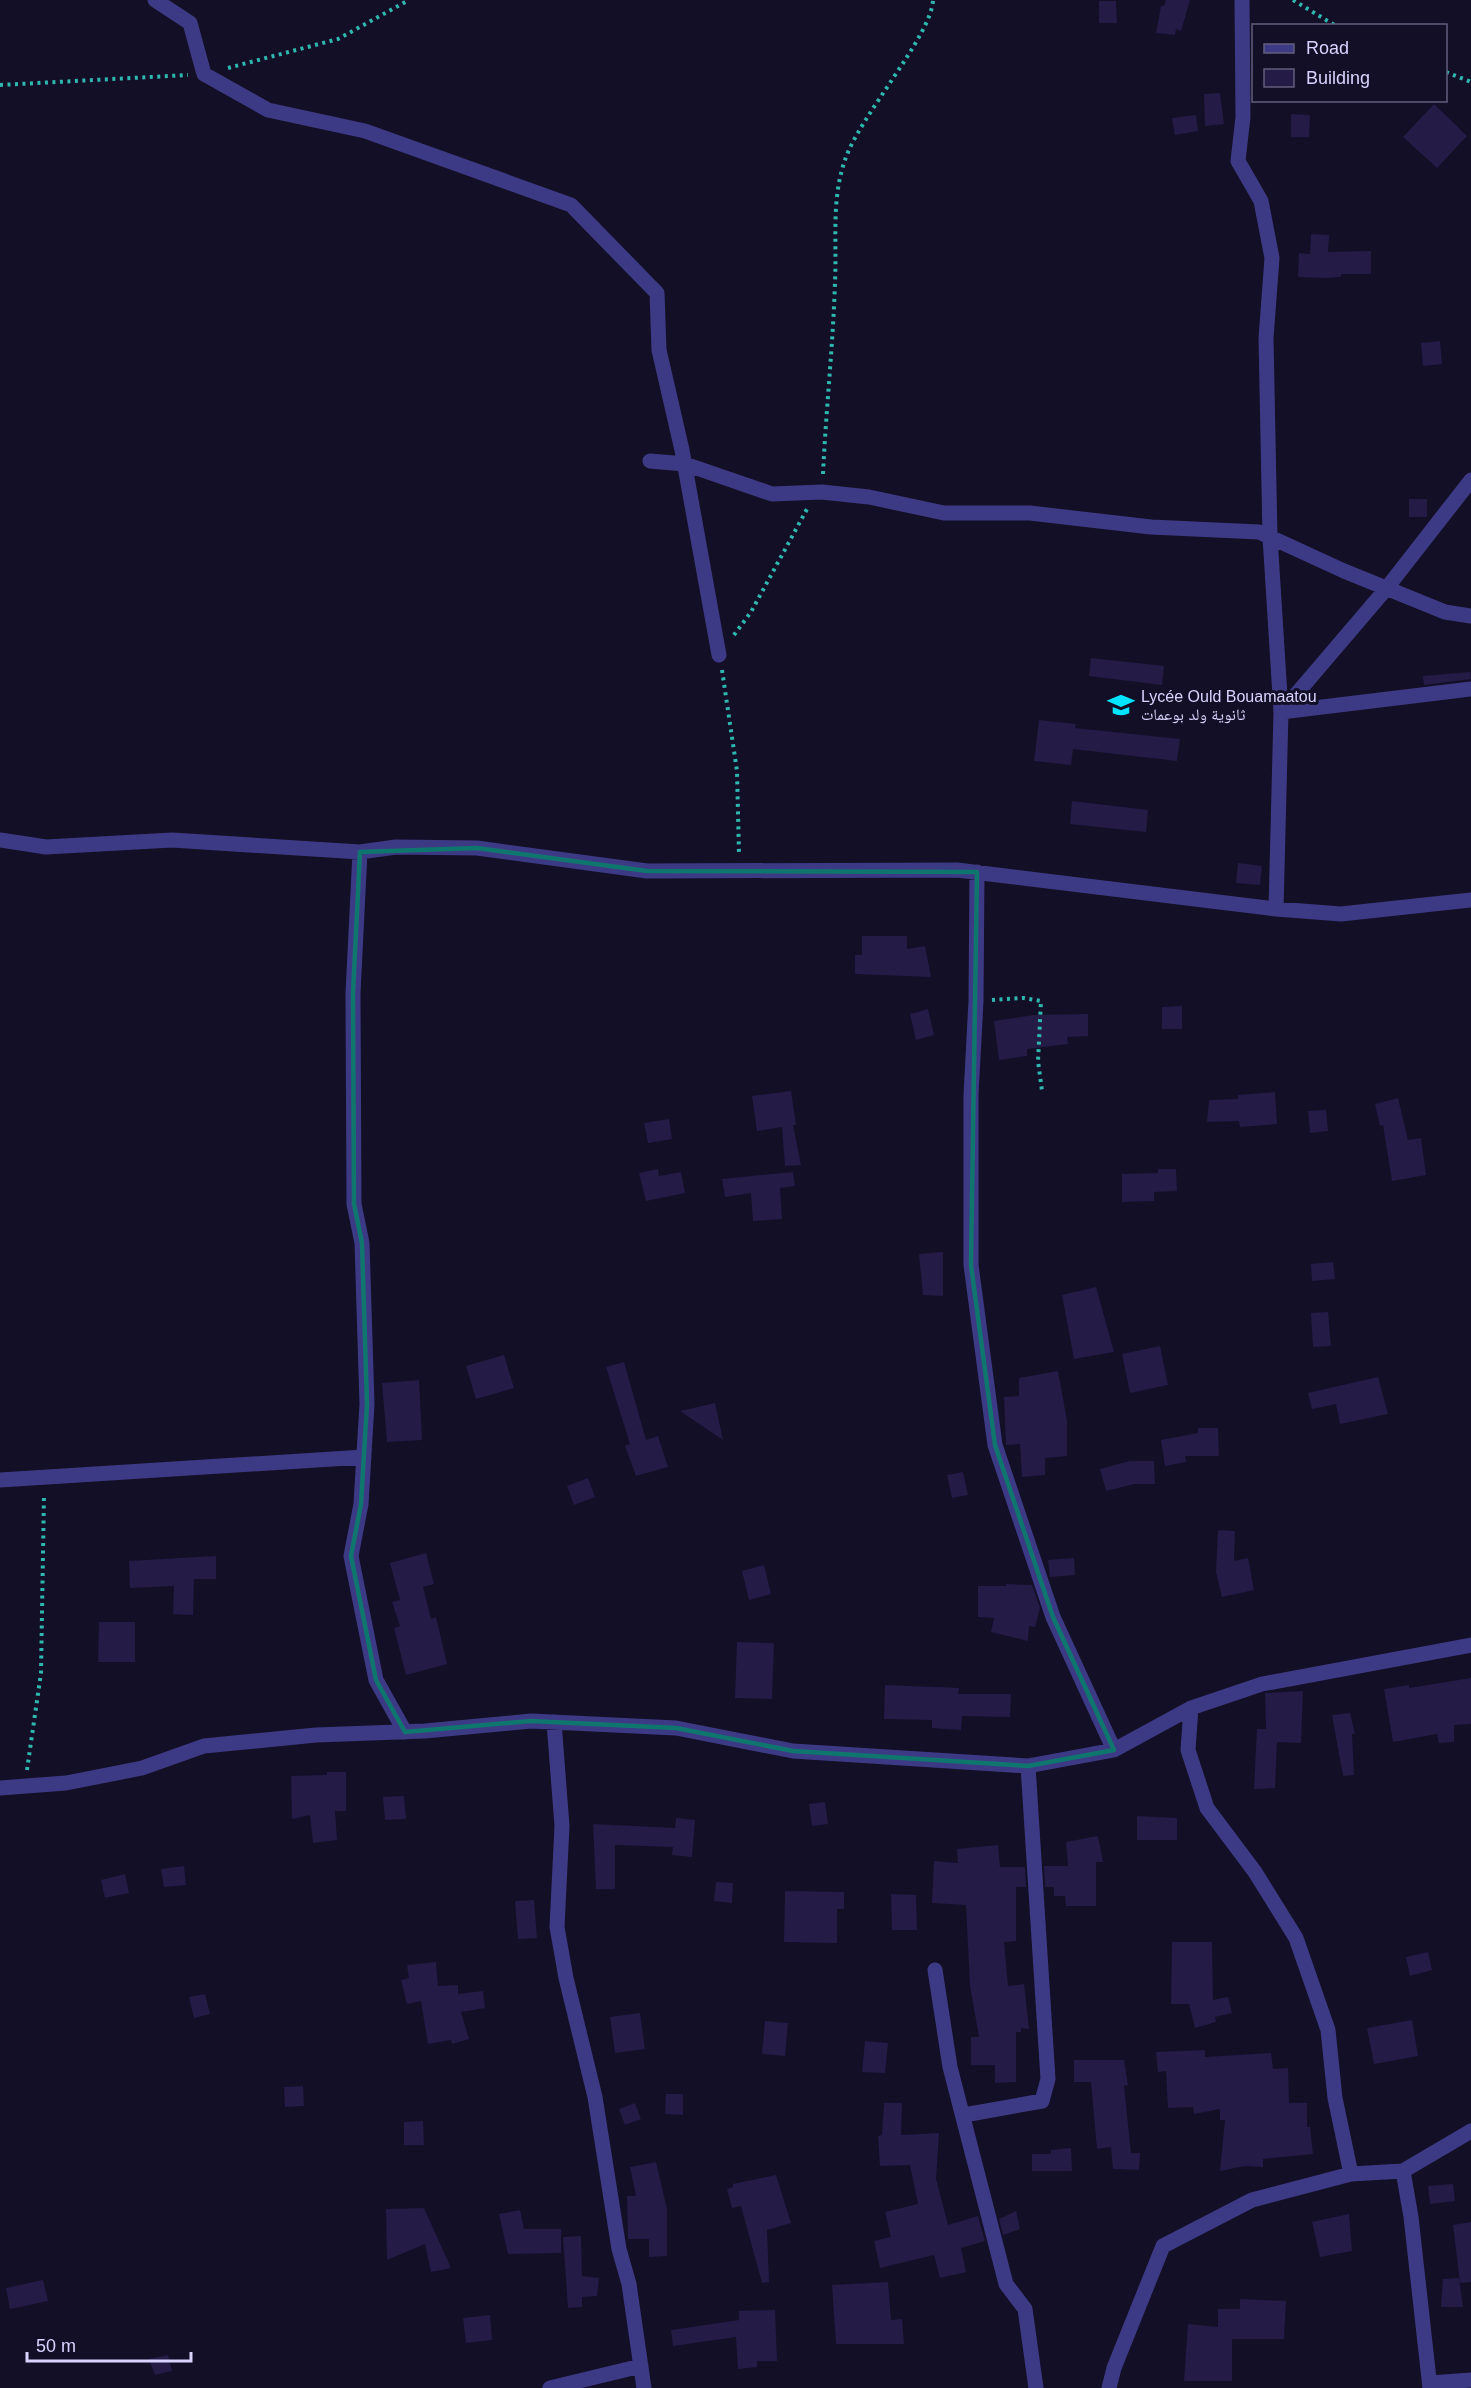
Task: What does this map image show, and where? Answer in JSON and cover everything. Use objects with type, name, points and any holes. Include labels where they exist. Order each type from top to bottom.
[{"type":"street","points":[[155,0],[190,23],[204,74],[268,110],[365,131],[571,205],[657,292],[659,350],[685,464],[719,655]]},
{"type":"street","points":[[1242,0],[1243,117],[1238,160],[1261,201],[1272,258],[1266,338],[1270,537],[1281,712],[1276,909]]},
{"type":"street","points":[[650,461],[685,464],[772,494],[822,492],[869,497],[944,513],[1030,513],[1151,527],[1259,532],[1386,589],[1444,612],[1471,616]]},
{"type":"street","points":[[1281,712],[1386,589],[1471,480]]},
{"type":"street","points":[[1281,712],[1471,689]]},
{"type":"street","points":[[0,840],[46,847],[172,840],[360,852],[396,847],[477,848],[647,871],[977,872],[1276,909],[1341,914],[1471,900]]},
{"type":"street","points":[[360,852],[353,993],[354,1204],[362,1243],[367,1404],[361,1504],[351,1556],[376,1680],[405,1732]]},
{"type":"street","points":[[977,872],[976,1001],[971,1095],[971,1265],[995,1445],[1053,1617],[1114,1750]]},
{"type":"street","points":[[0,1480],[364,1457]]},
{"type":"street","points":[[0,1788],[66,1783],[142,1768],[204,1746],[316,1735],[405,1732],[531,1721],[675,1728],[793,1751],[1028,1766],[1114,1750],[1191,1708],[1263,1684],[1471,1645]]},
{"type":"street","points":[[1191,1708],[1188,1750],[1207,1808],[1255,1872],[1296,1938],[1328,2030],[1335,2098],[1351,2174]]},
{"type":"street","points":[[554,1722],[562,1826],[557,1927],[566,1978],[595,2097],[619,2249],[629,2284],[644,2388]]},
{"type":"street","points":[[964,2115],[1042,2101],[1048,2079],[1028,1766]]},
{"type":"street","points":[[935,1970],[950,2067],[1006,2284],[1025,2308],[1036,2388]]},
{"type":"street","points":[[1108,2388],[1163,2246],[1252,2200],[1351,2174],[1403,2171],[1471,2131]]},
{"type":"street","points":[[1403,2171],[1411,2217],[1430,2386],[1471,2380]]},
{"type":"street","points":[[550,2388],[641,2366]]},
{"type":"path","points":[[740,870],[736,771],[719,655],[750,612],[807,509],[822,492],[836,281],[834,213],[845,159],[877,99],[917,40],[933,0]]},
{"type":"path","points":[[1293,0],[1333,24]]},
{"type":"path","points":[[1447,72],[1471,82]]},
{"type":"path","points":[[976,1001],[1023,998],[1041,1001],[1038,1060],[1042,1091]]},
{"type":"path","points":[[24,1786],[41,1673],[44,1477]]},
{"type":"highlighted area","points":[[477,848],[647,871],[977,872],[971,1265],[995,1445],[1053,1617],[1114,1750],[1028,1766],[793,1751],[676,1728],[531,1721],[405,1732],[376,1680],[351,1556],[361,1504],[367,1404],[362,1243],[354,1204],[353,993],[360,852]]},
{"type":"building","points":[[1166,0],[1190,0],[1181,31],[1176,29],[1175,35],[1156,33],[1161,6],[1164,6]]},
{"type":"building","points":[[1099,1],[1116,1],[1117,23],[1099,23]]},
{"type":"building","points":[[1220,93],[1224,124],[1205,126],[1204,94]]},
{"type":"building","points":[[1434,104],[1467,136],[1437,168],[1403,137]]},
{"type":"building","points":[[1291,114],[1310,115],[1309,137],[1291,137]]},
{"type":"building","points":[[1196,115],[1198,131],[1175,135],[1172,118]]},
{"type":"building","points":[[1311,234],[1329,235],[1328,252],[1371,251],[1371,274],[1341,274],[1341,277],[1325,278],[1298,277],[1299,253],[1310,254]]},
{"type":"building","points":[[1440,341],[1442,364],[1423,366],[1421,343]]},
{"type":"building","points":[[1409,499],[1427,499],[1427,517],[1409,517]]},
{"type":"building","points":[[1091,658],[1164,666],[1162,685],[1089,676]]},
{"type":"building","points":[[1470,672],[1471,679],[1424,685],[1423,676]]},
{"type":"building","points":[[1039,720],[1076,724],[1075,728],[1180,739],[1177,761],[1073,749],[1071,765],[1034,761]]},
{"type":"building","points":[[1072,801],[1148,810],[1146,832],[1070,824]]},
{"type":"building","points":[[1238,863],[1262,866],[1260,885],[1236,883]]},
{"type":"building","points":[[862,936],[907,936],[907,949],[925,946],[931,977],[855,974],[855,955],[862,955]]},
{"type":"building","points":[[1182,1006],[1182,1029],[1162,1029],[1162,1007]]},
{"type":"building","points":[[928,1009],[934,1035],[916,1040],[910,1014]]},
{"type":"building","points":[[1088,1014],[1088,1036],[1067,1037],[1068,1044],[1027,1049],[1027,1056],[999,1060],[994,1021],[1034,1015]]},
{"type":"building","points":[[791,1091],[796,1125],[793,1125],[801,1165],[785,1166],[782,1127],[757,1131],[752,1096]]},
{"type":"building","points":[[1275,1092],[1277,1124],[1240,1127],[1239,1121],[1207,1122],[1209,1100],[1238,1099],[1238,1095]]},
{"type":"building","points":[[1398,1098],[1408,1140],[1421,1138],[1426,1175],[1392,1181],[1383,1125],[1380,1126],[1375,1104]]},
{"type":"building","points":[[1326,1110],[1328,1131],[1310,1133],[1308,1111]]},
{"type":"building","points":[[669,1119],[672,1139],[648,1143],[644,1123]]},
{"type":"building","points":[[658,1169],[659,1176],[681,1172],[685,1193],[646,1201],[639,1173]]},
{"type":"building","points":[[1158,1169],[1176,1169],[1177,1191],[1154,1192],[1154,1201],[1122,1202],[1122,1174],[1158,1173]]},
{"type":"building","points":[[793,1172],[795,1186],[780,1188],[782,1219],[753,1221],[751,1193],[725,1197],[722,1179]]},
{"type":"building","points":[[943,1252],[943,1296],[923,1295],[919,1254]]},
{"type":"building","points":[[1333,1262],[1335,1279],[1312,1281],[1311,1264]]},
{"type":"building","points":[[1096,1287],[1114,1352],[1074,1359],[1062,1295]]},
{"type":"building","points":[[1328,1312],[1331,1346],[1313,1347],[1311,1313]]},
{"type":"building","points":[[1160,1346],[1168,1385],[1130,1393],[1122,1354]]},
{"type":"building","points":[[504,1355],[514,1388],[476,1399],[466,1366]]},
{"type":"building","points":[[624,1362],[646,1440],[658,1436],[668,1467],[636,1476],[625,1446],[630,1444],[606,1367]]},
{"type":"building","points":[[1058,1371],[1067,1421],[1067,1456],[1045,1458],[1045,1475],[1022,1477],[1020,1444],[1006,1445],[1004,1397],[1019,1396],[1019,1378]]},
{"type":"building","points":[[1378,1377],[1388,1414],[1340,1424],[1336,1404],[1312,1409],[1308,1393]]},
{"type":"building","points":[[419,1380],[422,1440],[387,1442],[382,1383]]},
{"type":"building","points":[[715,1403],[723,1440],[680,1411]]},
{"type":"building","points":[[1198,1428],[1218,1428],[1219,1456],[1185,1456],[1186,1462],[1165,1466],[1161,1440],[1198,1433]]},
{"type":"building","points":[[1130,1461],[1154,1461],[1155,1484],[1134,1484],[1106,1491],[1100,1469]]},
{"type":"building","points":[[963,1472],[968,1495],[952,1498],[947,1475]]},
{"type":"building","points":[[588,1478],[595,1497],[574,1505],[567,1486]]},
{"type":"building","points":[[1218,1530],[1235,1531],[1234,1561],[1248,1558],[1254,1590],[1222,1597],[1216,1572]]},
{"type":"building","points":[[426,1553],[434,1584],[423,1587],[431,1619],[436,1617],[447,1664],[406,1675],[394,1628],[400,1626],[392,1602],[400,1600],[390,1563]]},
{"type":"building","points":[[216,1556],[216,1579],[194,1579],[193,1615],[173,1614],[174,1586],[130,1588],[129,1561]]},
{"type":"building","points":[[1074,1558],[1075,1575],[1050,1577],[1048,1560]]},
{"type":"building","points":[[764,1565],[771,1594],[749,1600],[742,1571]]},
{"type":"building","points":[[1006,1584],[1032,1585],[1040,1608],[1035,1627],[1029,1626],[1028,1641],[991,1632],[994,1618],[978,1617],[978,1586],[1006,1586]]},
{"type":"building","points":[[99,1622],[135,1622],[135,1662],[98,1662]]},
{"type":"building","points":[[737,1642],[774,1643],[772,1699],[735,1698]]},
{"type":"building","points":[[1471,1678],[1471,1724],[1454,1725],[1454,1742],[1439,1743],[1437,1734],[1393,1742],[1384,1689],[1409,1685],[1409,1688]]},
{"type":"building","points":[[885,1685],[959,1688],[958,1694],[1011,1694],[1010,1717],[962,1716],[961,1730],[932,1728],[932,1720],[884,1719]]},
{"type":"building","points":[[1303,1691],[1301,1743],[1277,1742],[1275,1788],[1254,1789],[1257,1729],[1266,1729],[1265,1693]]},
{"type":"building","points":[[1350,1713],[1355,1734],[1352,1734],[1354,1775],[1343,1776],[1332,1715]]},
{"type":"building","points":[[327,1772],[346,1772],[346,1811],[335,1811],[337,1840],[313,1843],[310,1815],[292,1819],[291,1776],[327,1775]]},
{"type":"building","points":[[404,1796],[406,1819],[385,1820],[383,1797]]},
{"type":"building","points":[[825,1802],[828,1824],[812,1826],[809,1804]]},
{"type":"building","points":[[1137,1816],[1177,1818],[1177,1840],[1137,1840]]},
{"type":"building","points":[[676,1818],[695,1820],[692,1857],[672,1855],[673,1847],[615,1845],[615,1889],[596,1889],[593,1824],[675,1828]]},
{"type":"building","points":[[1098,1836],[1103,1862],[1096,1862],[1096,1906],[1066,1906],[1065,1896],[1054,1896],[1054,1887],[1045,1887],[1044,1866],[1068,1866],[1066,1842]]},
{"type":"building","points":[[998,1845],[1000,1867],[1025,1867],[1026,1887],[1016,1887],[1016,1941],[1004,1942],[1008,1986],[1024,1984],[1029,2029],[1021,2028],[1021,2032],[1016,2032],[1016,2082],[995,2083],[995,2065],[971,2065],[971,2037],[979,2037],[970,1986],[966,1905],[932,1903],[934,1861],[958,1863],[957,1849]]},
{"type":"building","points":[[184,1866],[186,1885],[164,1887],[161,1869]]},
{"type":"building","points":[[125,1874],[129,1893],[105,1898],[101,1880]]},
{"type":"building","points":[[716,1882],[733,1883],[732,1903],[714,1901]]},
{"type":"building","points":[[785,1891],[844,1892],[844,1909],[837,1909],[837,1943],[784,1942]]},
{"type":"building","points":[[891,1894],[916,1895],[917,1930],[892,1930]]},
{"type":"building","points":[[534,1900],[537,1938],[518,1939],[515,1901]]},
{"type":"building","points":[[1172,1942],[1212,1942],[1213,2000],[1228,1997],[1232,2013],[1215,2017],[1216,2022],[1195,2028],[1189,2004],[1171,2004]]},
{"type":"building","points":[[1428,1952],[1432,1970],[1410,1976],[1406,1957]]},
{"type":"building","points":[[436,1962],[438,1986],[458,1985],[458,1994],[483,1991],[485,2008],[461,2012],[469,2039],[452,2044],[451,2040],[428,2044],[421,2001],[407,2004],[401,1980],[409,1978],[407,1965]]},
{"type":"building","points":[[205,1994],[210,2014],[194,2018],[189,1997]]},
{"type":"building","points":[[640,2013],[645,2049],[615,2053],[610,2017]]},
{"type":"building","points":[[1412,2020],[1418,2056],[1374,2064],[1367,2028]]},
{"type":"building","points":[[765,2021],[788,2023],[785,2056],[762,2054]]},
{"type":"building","points":[[865,2041],[888,2043],[885,2073],[862,2072]]},
{"type":"building","points":[[1205,2050],[1205,2057],[1271,2053],[1273,2069],[1288,2068],[1289,2103],[1307,2103],[1307,2127],[1310,2127],[1313,2154],[1263,2159],[1263,2167],[1245,2166],[1220,2171],[1225,2120],[1220,2120],[1220,2109],[1194,2114],[1193,2107],[1168,2108],[1166,2071],[1158,2072],[1156,2052]]},
{"type":"building","points":[[1074,2060],[1124,2060],[1128,2085],[1124,2086],[1131,2153],[1140,2153],[1139,2170],[1113,2169],[1111,2147],[1097,2149],[1091,2082],[1074,2082]]},
{"type":"building","points":[[303,2086],[304,2106],[285,2107],[284,2087]]},
{"type":"building","points":[[666,2094],[683,2094],[683,2115],[665,2114]]},
{"type":"building","points":[[635,2103],[641,2119],[625,2125],[619,2109]]},
{"type":"building","points":[[884,2103],[902,2103],[901,2135],[939,2133],[936,2179],[948,2225],[978,2216],[985,2241],[961,2248],[966,2272],[940,2278],[934,2255],[880,2268],[874,2241],[891,2237],[885,2212],[918,2204],[910,2165],[880,2166],[878,2136],[882,2135]]},
{"type":"building","points":[[423,2121],[424,2145],[404,2145],[404,2122]]},
{"type":"building","points":[[1071,2148],[1072,2171],[1032,2171],[1032,2154],[1051,2154],[1051,2150]]},
{"type":"building","points":[[656,2162],[667,2209],[667,2256],[649,2257],[649,2239],[628,2239],[627,2196],[636,2196],[630,2167]]},
{"type":"building","points":[[776,2175],[791,2223],[767,2230],[769,2282],[762,2283],[741,2206],[732,2208],[727,2189],[733,2187],[733,2184]]},
{"type":"building","points":[[1453,2184],[1455,2201],[1430,2204],[1428,2186]]},
{"type":"building","points":[[424,2208],[451,2268],[431,2272],[425,2244],[387,2260],[386,2209]]},
{"type":"building","points":[[520,2210],[524,2229],[561,2229],[561,2253],[508,2254],[499,2214]]},
{"type":"building","points":[[1016,2211],[1020,2229],[1003,2235],[999,2219]]},
{"type":"building","points":[[1349,2214],[1352,2251],[1320,2257],[1312,2222]]},
{"type":"building","points":[[1471,2222],[1471,2282],[1460,2283],[1453,2225]]},
{"type":"building","points":[[581,2236],[582,2276],[599,2278],[597,2296],[582,2297],[582,2307],[568,2308],[563,2237]]},
{"type":"building","points":[[1459,2278],[1463,2307],[1441,2307],[1443,2279]]},
{"type":"building","points":[[43,2280],[48,2301],[10,2309],[6,2288]]},
{"type":"building","points":[[888,2282],[891,2320],[902,2319],[904,2344],[836,2344],[832,2285]]},
{"type":"building","points":[[1240,2299],[1286,2301],[1284,2339],[1232,2339],[1232,2381],[1184,2381],[1188,2324],[1218,2327],[1218,2309],[1240,2309]]},
{"type":"building","points":[[775,2310],[777,2361],[757,2361],[757,2367],[738,2369],[736,2337],[673,2346],[671,2330],[739,2320],[739,2311]]},
{"type":"building","points":[[490,2315],[492,2340],[466,2343],[463,2318]]},
{"type":"building","points":[[168,2355],[172,2371],[155,2375],[149,2359]]},
{"type":"place","name":"Lycée Ould Bouamaatou ثانوية ولد بوعمات","points":[[1121,705]]}]
